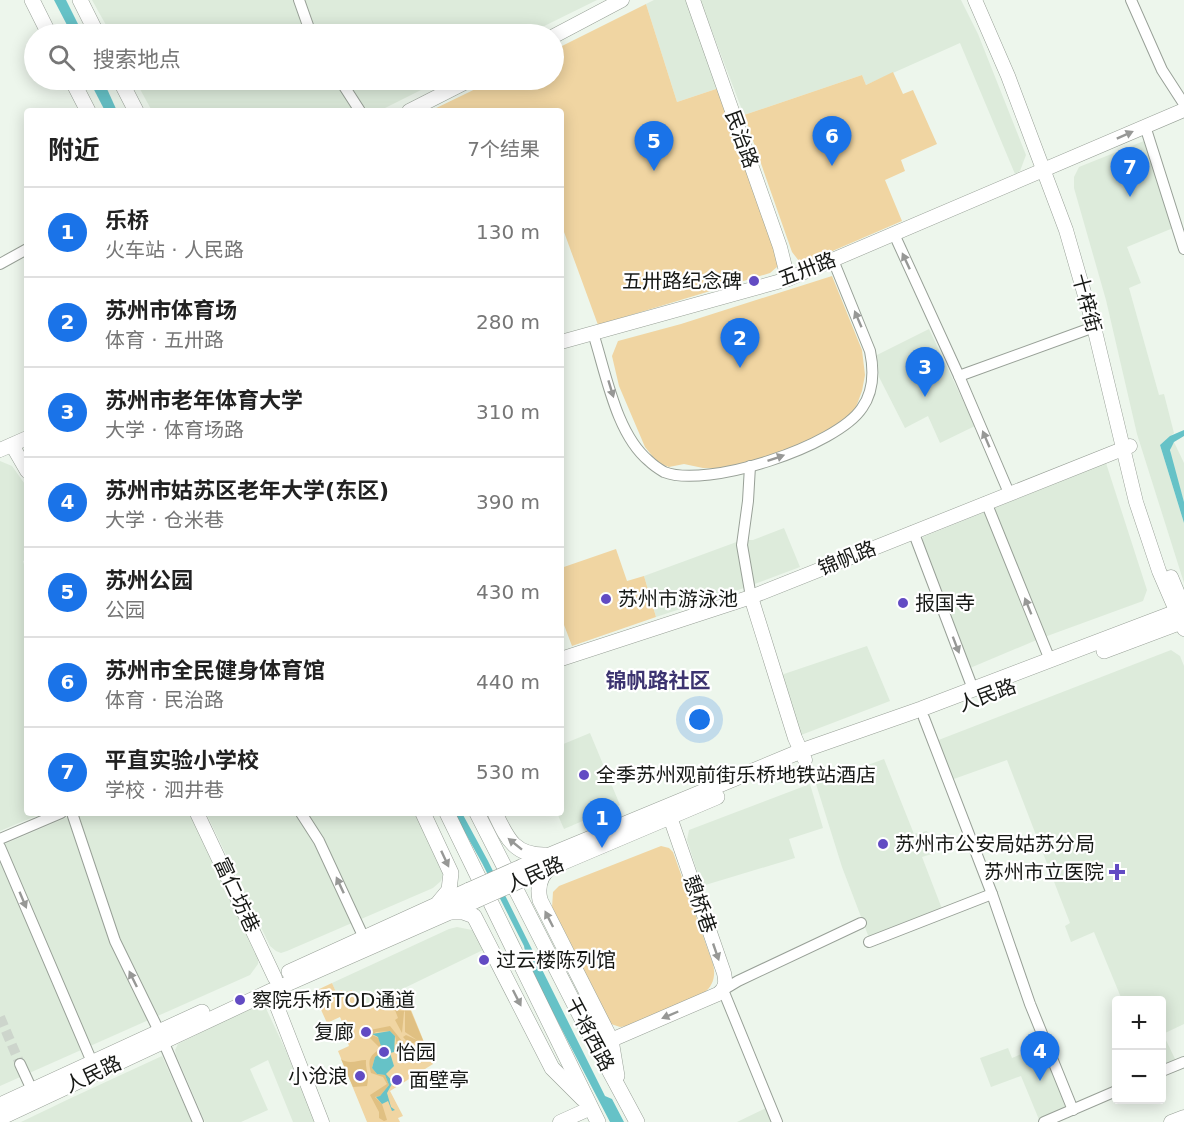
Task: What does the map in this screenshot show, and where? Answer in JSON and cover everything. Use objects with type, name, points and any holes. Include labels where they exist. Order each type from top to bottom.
[{"type":"main road","points":[[32,0],[44,24]]},
{"type":"main road","points":[[80,0],[92,24]]},
{"type":"main road","points":[[77,90],[86,108]]},
{"type":"main road","points":[[125,90],[134,108]]},
{"type":"main road","name":"人民路","points":[[0,1118],[161,1036],[551,860],[803,755],[973,689],[1050,660],[1182,617]]},
{"type":"main road","name":"人民路","points":[[551,860],[670,817],[803,755],[924,718],[1182,617]]},
{"type":"main road","points":[[424,816],[451,873],[449,890],[442,909],[474,916],[552,1068],[591,1108]]},
{"type":"main road","name":"干将西路","points":[[448,816],[477,894],[569,1059],[598,1122]]},
{"type":"main road","name":"干将西路","points":[[479,816],[520,875],[596,1046],[637,1122]]},
{"type":"main road","points":[[496,816],[507,838],[514,846],[551,860],[540,882],[540,900],[611,1040],[619,1088]]},
{"type":"main road","name":"人民路","points":[[273,985],[364,938],[442,909]]},
{"type":"main road","name":"人民路","points":[[0,1105],[92,1062],[161,1036]]},
{"type":"main road","points":[[552,1068],[569,1059]]},
{"type":"street","points":[[299,0],[307,24]]},
{"type":"street","points":[[564,31],[622,0]]},
{"type":"street","name":"民治路","points":[[693,0],[780,247],[788,279]]},
{"type":"street","name":"十梓街","points":[[975,0],[1048,168],[1064,198],[1093,294],[1143,524],[1182,617]]},
{"type":"street","name":"十梓街","points":[[984,0],[1008,53],[1048,168],[1126,447]]},
{"type":"street","points":[[1131,0],[1162,70],[1184,104]]},
{"type":"street","points":[[346,90],[358,108]]},
{"type":"street","points":[[415,108],[450,90]]},
{"type":"street","name":"五卅路","points":[[564,341],[788,279],[1184,110]]},
{"type":"street","points":[[1145,126],[1184,249]]},
{"type":"street","points":[[894,234],[1009,493]]},
{"type":"street","points":[[0,264],[24,253]]},
{"type":"street","points":[[593,333],[625,431],[634,446],[650,462],[664,472],[684,475],[750,466],[804,448],[836,432],[854,418],[868,398],[873,373],[870,351],[833,260]]},
{"type":"street","points":[[959,376],[1094,327]]},
{"type":"street","points":[[24,439],[6,448],[24,468]]},
{"type":"street","name":"锦帆路","points":[[564,658],[751,597],[1126,447]]},
{"type":"street","points":[[750,466],[742,545],[751,597],[784,705],[803,755]]},
{"type":"street","points":[[986,502],[1050,660]]},
{"type":"street","points":[[913,531],[973,689]]},
{"type":"street","points":[[924,718],[992,894],[1030,1004],[1073,1110]]},
{"type":"street","points":[[0,839],[54,816]]},
{"type":"street","points":[[73,816],[115,941],[161,1036],[198,1122]]},
{"type":"street","name":"富仁坊巷","points":[[198,816],[273,985],[322,1122]]},
{"type":"street","points":[[303,816],[320,841],[364,938]]},
{"type":"street","name":"憩桥巷","points":[[670,817],[724,973],[723,990]]},
{"type":"street","points":[[0,847],[92,1062]]},
{"type":"street","points":[[869,942],[992,894]]},
{"type":"street","points":[[596,1046],[723,990],[861,923]]},
{"type":"street","points":[[723,990],[777,1122]]},
{"type":"street","points":[[1166,1069],[1184,1062]]},
{"type":"street","points":[[20,1064],[32,1090]]},
{"type":"street","points":[[1044,1122],[1112,1093]]},
{"type":"street","points":[[560,1122],[591,1108]]},
{"type":"street","points":[[1171,1122],[1184,1117]]},
{"type":"shaded area","points":[[92,0],[295,0],[303,24],[105,24]]},
{"type":"shaded area","points":[[303,0],[597,0],[548,24],[311,24]]},
{"type":"shaded area","points":[[654,0],[688,0],[719,88],[677,102],[646,4]]},
{"type":"shaded area","points":[[700,0],[961,0],[978,34],[1026,155],[1020,171],[1015,174],[960,43],[866,85],[862,75],[744,115]]},
{"type":"shaded area","points":[[646,4],[677,102],[719,88],[778,262],[777,267],[770,273],[598,325],[564,232],[564,108],[436,108],[473,90],[564,90],[564,45]]},
{"type":"shaded area","points":[[893,72],[903,94],[913,90],[937,144],[901,160],[905,171],[885,180],[902,221],[807,262],[799,261],[792,252],[744,115],[862,75],[866,85]]},
{"type":"shaded area","points":[[140,90],[342,90],[354,108],[150,108]]},
{"type":"shaded area","points":[[349,90],[421,90],[385,108],[362,108]]},
{"type":"shaded area","points":[[1144,141],[1178,226],[1127,247],[1141,283],[1129,288],[1159,395],[1164,394],[1174,433],[1160,445],[1184,523],[1184,583],[1137,434],[1106,300],[1074,188],[1074,177],[1079,167]]},
{"type":"shaded area","points":[[832,276],[862,350],[865,375],[856,407],[842,425],[780,454],[725,469],[684,464],[669,467],[658,463],[645,447],[619,386],[612,356],[618,341],[681,324]]},
{"type":"shaded area","points":[[929,329],[975,426],[940,443],[928,416],[905,428],[879,377],[877,355]]},
{"type":"shaded area","points":[[1174,442],[1184,463],[1184,502],[1170,457],[1171,446]]},
{"type":"shaded area","points":[[0,461],[12,466],[24,483],[24,816],[36,816],[0,831]]},
{"type":"shaded area","points":[[1106,463],[1147,590],[1143,601],[1039,639],[970,668],[922,544],[923,537]]},
{"type":"shaded area","points":[[784,528],[800,567],[656,617],[644,576],[742,540],[753,540]]},
{"type":"shaded area","name":"苏州市游泳池","points":[[616,549],[627,581],[644,576],[656,617],[572,646],[564,625],[564,567]]},
{"type":"shaded area","points":[[867,646],[890,701],[801,735],[781,675]]},
{"type":"shaded area","name":"苏州市立医院","points":[[1171,650],[1180,656],[1184,666],[1184,1024],[1166,1033],[1166,996],[1120,996],[1094,932],[1071,942],[1065,926],[1070,923],[1007,760],[951,780],[936,741]]},
{"type":"shaded area","name":"全季苏州观前街乐桥地铁站酒店","points":[[590,733],[620,805],[564,829],[558,816],[564,816],[564,744]]},
{"type":"shaded area","name":"苏州市公安局姑苏分局","points":[[884,759],[914,834],[927,831],[935,853],[922,857],[944,914],[871,943],[842,867],[816,784]]},
{"type":"shaded area","points":[[810,784],[823,828],[789,839],[795,858],[702,886],[687,840],[689,830]]},
{"type":"shaded area","points":[[70,816],[190,816],[258,957],[258,964],[250,975],[0,1086],[0,846]]},
{"type":"shaded area","points":[[207,816],[417,816],[441,864],[443,874],[441,881],[433,888],[287,951],[281,953],[270,946]]},
{"type":"shaded area","points":[[661,846],[673,852],[713,964],[713,980],[704,993],[620,1027],[611,1024],[552,908],[553,892],[559,886]]},
{"type":"shaded area","points":[[457,927],[477,933],[485,949],[361,1009],[344,993],[336,992],[332,983]]},
{"type":"shaded area","name":"怡园","points":[[332,983],[336,992],[342,990],[344,993],[352,990],[361,1009],[403,990],[433,1064],[390,1091],[403,1116],[398,1118],[400,1122],[367,1122],[338,1051],[349,1046],[345,1035],[354,1030],[350,1023],[344,1026],[340,1017],[327,1023],[313,992]]},
{"type":"shaded area","points":[[402,990],[429,1059],[427,1054],[420,1056],[415,1052],[417,1041],[410,1045],[403,1037],[406,1035],[417,1040],[405,1032],[405,1011],[401,995],[392,998],[389,996]]},
{"type":"shaded area","points":[[263,1002],[315,1122],[293,1122],[268,1060],[250,1069],[268,1110],[241,1122],[205,1122],[175,1050],[178,1044]]},
{"type":"shaded area","points":[[395,1010],[405,1011],[402,1033],[395,1020],[398,1018]]},
{"type":"shaded area","points":[[390,1026],[406,1046],[398,1048],[395,1036],[390,1031],[376,1032],[372,1035],[379,1038],[382,1045],[379,1047],[367,1035],[370,1030]]},
{"type":"shaded area","name":"苏州市立医院","points":[[1166,1040],[1176,1061],[1166,1065]]},
{"type":"shaded area","points":[[1042,1045],[1070,1113],[1040,1122],[1021,1076],[991,1087],[980,1058],[1008,1048],[1012,1058]]},
{"type":"shaded area","points":[[380,1049],[383,1052],[375,1057],[372,1068],[377,1074],[385,1075],[389,1085],[380,1096],[375,1097],[382,1104],[387,1120],[384,1121],[379,1118],[379,1112],[370,1095],[387,1084],[383,1077],[371,1073],[370,1069],[370,1059]]},
{"type":"shaded area","points":[[162,1056],[192,1122],[21,1122],[71,1098]]},
{"type":"shaded area","points":[[341,1059],[350,1062],[366,1060],[367,1086],[353,1087]]},
{"type":"shaded area","points":[[766,1108],[771,1122],[737,1122]]},
{"type":"water","points":[[54,0],[66,0],[78,24],[66,24]]},
{"type":"water","points":[[94,90],[108,90],[116,108],[103,108]]},
{"type":"water","points":[[1184,430],[1184,436],[1174,442],[1170,450],[1184,502],[1184,523],[1160,445],[1170,436]]},
{"type":"water","points":[[456,816],[464,816],[605,1096],[612,1099],[624,1122],[610,1122],[538,984],[527,961],[524,946]]},
{"type":"water","points":[[390,1031],[395,1036],[394,1052],[390,1053],[394,1066],[386,1074],[393,1082],[387,1093],[391,1107],[395,1110],[392,1111],[388,1101],[382,1104],[376,1097],[380,1096],[389,1085],[385,1075],[377,1074],[372,1068],[375,1057],[383,1052],[378,1037],[372,1034]]},
{"type":"tunnel","points":[[0,1017],[20,1064]]},
{"type":"place","name":"苏州市全民健身体育馆","points":[[832,166]]},
{"type":"place","name":"苏州公园","points":[[654,171]]},
{"type":"place","name":"平直实验小学校","points":[[1130,197]]},
{"type":"place","name":"五卅路纪念碑","points":[[754,281]]},
{"type":"place","name":"苏州市体育场","points":[[740,368]]},
{"type":"place","name":"苏州市老年体育大学","points":[[925,397]]},
{"type":"place","name":"苏州市游泳池","points":[[606,599]]},
{"type":"place","name":"报国寺","points":[[903,603]]},
{"type":"place","name":"全季苏州观前街乐桥地铁站酒店","points":[[584,775]]},
{"type":"place","name":"苏州市公安局姑苏分局","points":[[883,844]]},
{"type":"place","name":"乐桥","points":[[602,848]]},
{"type":"place","name":"苏州市立医院","points":[[1117,872]]},
{"type":"place","name":"过云楼陈列馆","points":[[484,960]]},
{"type":"place","name":"察院乐桥TOD通道","points":[[240,1000]]},
{"type":"place","name":"复廊","points":[[366,1032]]},
{"type":"place","name":"怡园","points":[[384,1052]]},
{"type":"place","name":"小沧浪","points":[[360,1076]]},
{"type":"place","name":"面壁亭","points":[[397,1080]]},
{"type":"place","name":"苏州市姑苏区老年大学(东区)","points":[[1040,1081]]},
{"type":"district","name":"锦帆路社区","points":[[658,681]]}]
